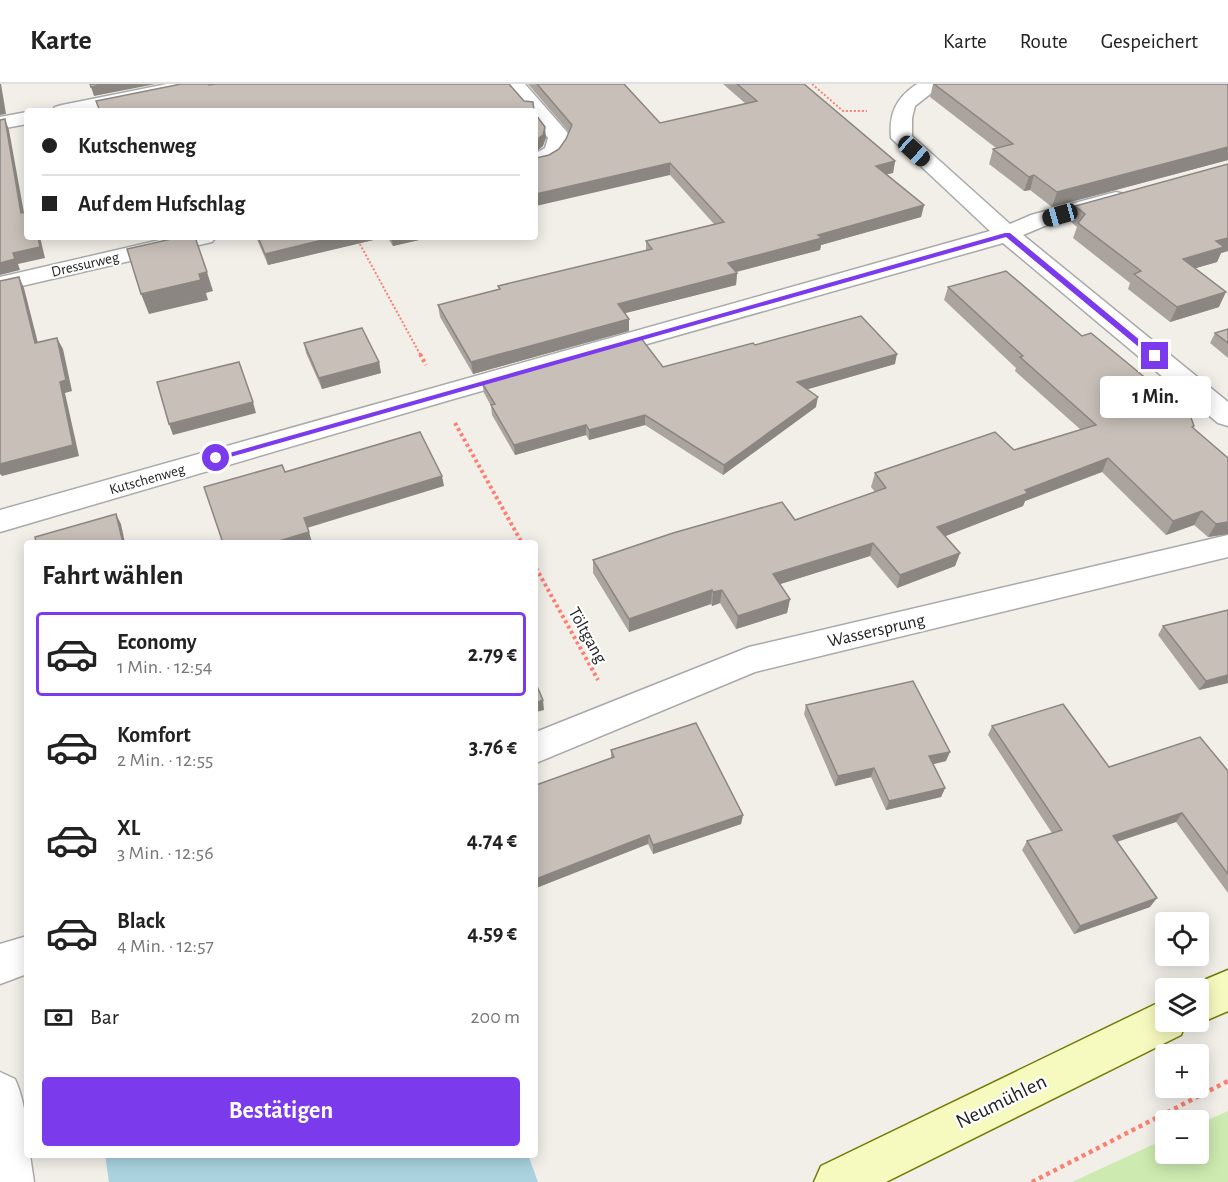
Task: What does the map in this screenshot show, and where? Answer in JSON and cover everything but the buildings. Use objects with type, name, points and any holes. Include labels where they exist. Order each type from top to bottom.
[{"type":"street","points":[[77,108],[198,84]]},
{"type":"street","points":[[514,84],[534,108]]},
{"type":"street","points":[[933,84],[912,95],[901,112],[902,138],[1007,234],[1228,417]]},
{"type":"street","points":[[538,112],[559,137],[555,151],[538,161]]},
{"type":"street","points":[[0,123],[24,119]]},
{"type":"street","name":"Kutschenweg","points":[[0,521],[440,393],[1007,234],[1039,220],[1139,193]]},
{"type":"street","name":"Dressurweg","points":[[0,284],[191,240]]},
{"type":"street","name":"Wassersprung","points":[[538,747],[749,660],[1228,546]]},
{"type":"street","points":[[0,964],[24,956]]},
{"type":"street","points":[[1209,999],[1228,990]]},
{"type":"street","name":"Neumühlen","points":[[837,1182],[1155,1025]]},
{"type":"street","points":[[0,1094],[11,1182]]},
{"type":"path","points":[[812,84],[843,111],[901,112]]},
{"type":"path","points":[[358,240],[428,369]]},
{"type":"path","points":[[454,423],[520,540]]},
{"type":"path","name":"Töltgang","points":[[538,572],[617,714]]},
{"type":"path","points":[[1032,1182],[1228,1081]]},
{"type":"green space","points":[[1228,1111],[1228,1182],[1072,1182],[1155,1144],[1155,1164],[1209,1164],[1209,1120]]},
{"type":"water","points":[[105,1158],[529,1158],[538,1182],[109,1182]]},
{"type":"route","points":[[216,458],[1007,234],[1155,356]]}]
